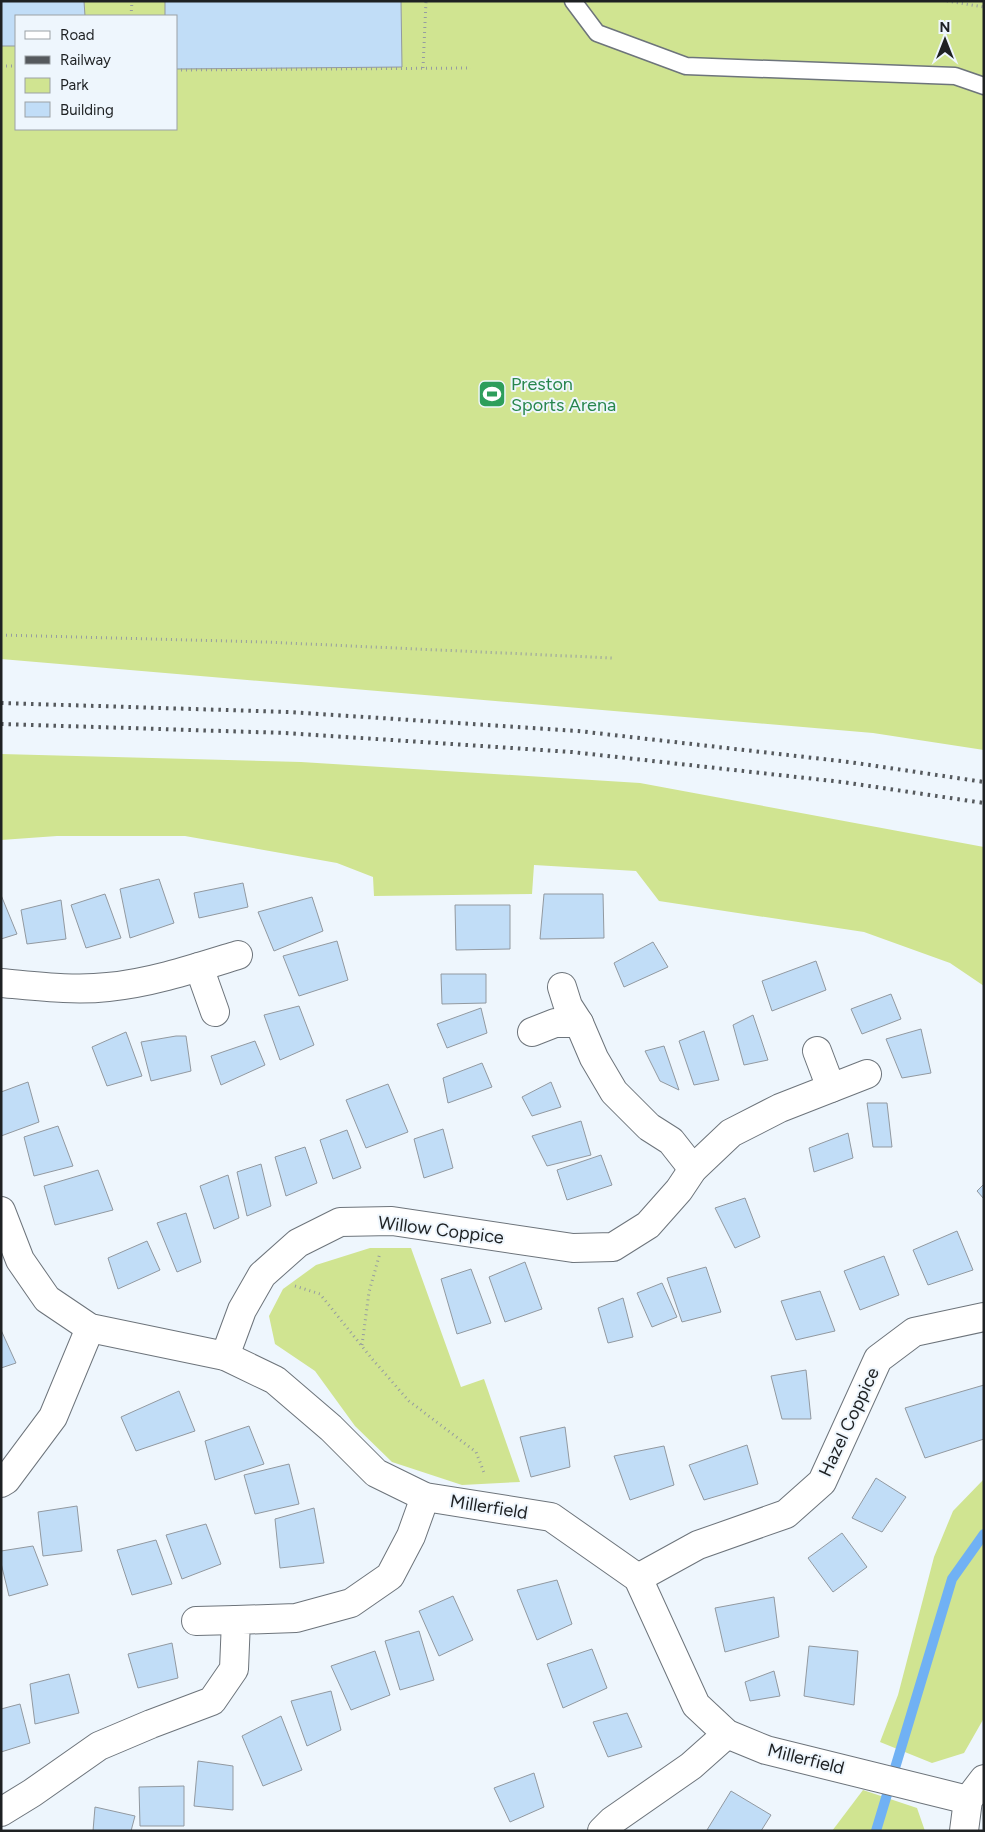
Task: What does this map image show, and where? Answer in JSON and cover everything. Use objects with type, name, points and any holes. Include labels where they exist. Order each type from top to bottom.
[{"type":"street","points":[[1,983],[54,988],[108,988],[157,978],[238,955]]},
{"type":"street","points":[[199,967],[216,1012]]},
{"type":"street","points":[[562,988],[568,1006],[579,1023],[594,1058],[614,1092],[649,1127],[671,1141],[693,1169]]},
{"type":"street","points":[[532,1032],[555,1023],[579,1023]]},
{"type":"street","points":[[817,1051],[831,1088]]},
{"type":"street","name":"Willow Coppice","points":[[225,1356],[242,1310],[262,1274],[298,1243],[340,1222],[392,1221],[574,1248],[613,1246],[648,1225],[679,1190],[693,1169],[731,1134],[780,1108],[867,1074]]},
{"type":"street","name":"Millerfield","points":[[1,1211],[20,1260],[47,1299],[90,1328],[225,1356],[275,1380],[331,1428],[376,1473],[425,1497],[551,1517],[638,1578],[696,1706],[727,1734],[766,1750],[913,1785],[976,1790]]},
{"type":"street","name":"Hazel Coppice","points":[[638,1578],[698,1545],[786,1514],[822,1482],[878,1358],[914,1332],[984,1317]]},
{"type":"street","points":[[1,1483],[6,1480],[53,1417],[90,1328]]},
{"type":"street","points":[[196,1621],[296,1618],[351,1603],[390,1576],[411,1536],[425,1497]]},
{"type":"street","points":[[1,1812],[32,1793],[99,1746],[212,1701],[234,1669],[236,1620]]},
{"type":"street","points":[[602,1831],[612,1821],[691,1766],[727,1734]]},
{"type":"street","points":[[964,1831],[976,1790]]},
{"type":"lane","points":[[573,1],[597,33],[686,66],[954,76],[984,86]]},
{"type":"path","points":[[132,1],[132,15]]},
{"type":"path","points":[[423,68],[426,1]]},
{"type":"path","points":[[947,1],[984,7]]},
{"type":"path","points":[[1,66],[15,66]]},
{"type":"path","points":[[178,70],[471,68]]},
{"type":"path","points":[[1,636],[265,642],[612,658]]},
{"type":"path","points":[[362,1345],[369,1292],[383,1239],[392,1221]]},
{"type":"path","points":[[262,1274],[320,1294],[409,1401],[476,1452],[498,1508]]},
{"type":"green space","name":"Preston Sports Arena","points":[[1,1],[984,1],[984,750],[873,733],[1,659]]},
{"type":"green space","points":[[1,754],[301,762],[640,783],[984,847],[984,986],[950,963],[864,932],[659,901],[636,871],[534,865],[532,894],[374,896],[373,877],[337,863],[185,836],[57,836],[1,840]]},
{"type":"green space","points":[[370,1248],[411,1248],[461,1387],[484,1379],[520,1482],[462,1485],[392,1462],[355,1426],[315,1371],[275,1344],[269,1316],[283,1289],[316,1265]]},
{"type":"green space","points":[[984,1479],[984,1718],[964,1753],[932,1763],[880,1742],[898,1695],[934,1557],[953,1511]]},
{"type":"green space","points":[[863,1790],[917,1808],[925,1831],[832,1831]]},
{"type":"building","points":[[1,1],[84,1],[85,15],[15,15],[15,46],[1,46]]},
{"type":"building","points":[[165,1],[401,1],[402,67],[178,69],[178,15],[165,15]]},
{"type":"building","points":[[159,879],[174,923],[130,938],[120,889]]},
{"type":"building","points":[[243,883],[248,907],[199,918],[194,893]]},
{"type":"building","points":[[105,894],[121,938],[86,948],[71,905]]},
{"type":"building","points":[[544,894],[603,894],[604,938],[540,939]]},
{"type":"building","points":[[1,895],[17,934],[1,939]]},
{"type":"building","points":[[312,897],[323,931],[274,951],[258,912]]},
{"type":"building","points":[[61,900],[66,939],[27,944],[21,910]]},
{"type":"building","points":[[455,905],[510,905],[510,949],[456,950]]},
{"type":"building","points":[[337,941],[348,980],[299,996],[283,956]]},
{"type":"building","points":[[653,942],[668,967],[624,987],[614,963]]},
{"type":"building","points":[[816,961],[826,990],[772,1011],[762,981]]},
{"type":"building","points":[[441,974],[486,974],[486,1003],[442,1004]]},
{"type":"building","points":[[891,994],[901,1019],[862,1034],[851,1009]]},
{"type":"building","points":[[299,1006],[314,1045],[280,1060],[264,1015]]},
{"type":"building","points":[[481,1008],[487,1033],[447,1048],[437,1024]]},
{"type":"building","points":[[753,1015],[768,1060],[744,1065],[733,1025]]},
{"type":"building","points":[[921,1029],[931,1073],[902,1078],[886,1039]]},
{"type":"building","points":[[704,1031],[719,1080],[694,1085],[679,1041]]},
{"type":"building","points":[[126,1032],[142,1076],[107,1086],[92,1047]]},
{"type":"building","points":[[186,1036],[191,1071],[151,1081],[141,1042]]},
{"type":"building","points":[[255,1041],[265,1065],[221,1085],[211,1056]]},
{"type":"building","points":[[664,1046],[679,1090],[660,1081],[645,1051]]},
{"type":"building","points":[[482,1063],[492,1087],[448,1103],[443,1078]]},
{"type":"building","points":[[28,1082],[39,1122],[1,1136],[1,1092]]},
{"type":"building","points":[[551,1082],[561,1107],[532,1116],[522,1097]]},
{"type":"building","points":[[388,1084],[408,1132],[366,1148],[346,1100]]},
{"type":"building","points":[[867,1103],[887,1103],[892,1147],[873,1147]]},
{"type":"building","points":[[581,1121],[591,1155],[547,1166],[532,1136]]},
{"type":"building","points":[[58,1126],[73,1166],[34,1176],[24,1137]]},
{"type":"building","points":[[443,1129],[453,1168],[424,1178],[414,1139]]},
{"type":"building","points":[[347,1130],[361,1168],[333,1179],[320,1140]]},
{"type":"building","points":[[848,1133],[853,1158],[814,1172],[809,1148]]},
{"type":"building","points":[[305,1147],[317,1183],[286,1196],[275,1157]]},
{"type":"building","points":[[601,1155],[612,1185],[567,1200],[557,1170]]},
{"type":"building","points":[[261,1164],[271,1206],[247,1216],[237,1172]]},
{"type":"building","points":[[98,1170],[113,1210],[55,1225],[44,1186]]},
{"type":"building","points":[[228,1175],[239,1218],[214,1229],[200,1186]]},
{"type":"building","points":[[984,1184],[984,1199],[977,1191]]},
{"type":"building","points":[[745,1198],[760,1237],[735,1248],[715,1208]]},
{"type":"building","points":[[186,1213],[201,1262],[177,1272],[157,1223]]},
{"type":"building","points":[[957,1231],[973,1270],[928,1285],[913,1250]]},
{"type":"building","points":[[147,1241],[160,1270],[118,1289],[108,1258]]},
{"type":"building","points":[[884,1256],[899,1295],[860,1310],[844,1271]]},
{"type":"building","points":[[525,1262],[542,1309],[505,1322],[489,1277]]},
{"type":"building","points":[[706,1267],[721,1312],[682,1322],[667,1278]]},
{"type":"building","points":[[471,1269],[491,1323],[457,1334],[441,1279]]},
{"type":"building","points":[[662,1283],[677,1317],[652,1327],[637,1293]]},
{"type":"building","points":[[820,1291],[835,1331],[796,1340],[781,1301]]},
{"type":"building","points":[[623,1298],[633,1337],[608,1343],[598,1308]]},
{"type":"building","points":[[1,1330],[16,1363],[1,1368]]},
{"type":"building","points":[[806,1370],[811,1419],[782,1419],[771,1376]]},
{"type":"building","points":[[984,1385],[984,1439],[925,1458],[905,1408]]},
{"type":"building","points":[[179,1391],[195,1431],[136,1451],[121,1417]]},
{"type":"building","points":[[249,1426],[264,1464],[215,1480],[205,1441]]},
{"type":"building","points":[[565,1427],[570,1467],[531,1477],[520,1437]]},
{"type":"building","points":[[747,1445],[758,1484],[704,1500],[689,1465]]},
{"type":"building","points":[[664,1446],[674,1485],[630,1500],[614,1456]]},
{"type":"building","points":[[289,1464],[299,1504],[255,1514],[244,1475]]},
{"type":"building","points":[[876,1478],[906,1497],[882,1532],[852,1518]]},
{"type":"building","points":[[77,1506],[82,1551],[43,1556],[38,1512]]},
{"type":"building","points":[[314,1508],[324,1563],[280,1568],[275,1519]]},
{"type":"building","points":[[206,1524],[221,1564],[182,1579],[166,1535]]},
{"type":"building","points":[[842,1533],[867,1567],[833,1592],[808,1558]]},
{"type":"building","points":[[156,1540],[172,1584],[132,1595],[117,1550]]},
{"type":"building","points":[[33,1546],[48,1585],[9,1596],[1,1563],[1,1551]]},
{"type":"building","points":[[557,1580],[572,1624],[537,1640],[517,1590]]},
{"type":"building","points":[[453,1596],[473,1640],[439,1656],[419,1611]]},
{"type":"building","points":[[774,1597],[779,1637],[725,1652],[715,1608]]},
{"type":"building","points":[[419,1631],[434,1680],[400,1690],[385,1641]]},
{"type":"building","points":[[172,1643],[178,1678],[138,1688],[128,1654]]},
{"type":"building","points":[[809,1646],[858,1651],[854,1705],[804,1696]]},
{"type":"building","points":[[592,1649],[607,1688],[563,1708],[547,1664]]},
{"type":"building","points":[[375,1651],[390,1695],[351,1710],[331,1666]]},
{"type":"building","points":[[774,1671],[780,1696],[750,1701],[745,1682]]},
{"type":"building","points":[[69,1674],[79,1713],[35,1724],[30,1684]]},
{"type":"building","points":[[331,1691],[341,1730],[307,1746],[291,1701]]},
{"type":"building","points":[[20,1704],[30,1743],[1,1752],[1,1709]]},
{"type":"building","points":[[627,1713],[642,1747],[608,1757],[593,1722]]},
{"type":"building","points":[[281,1716],[302,1770],[263,1786],[242,1736]]},
{"type":"building","points":[[198,1761],[233,1766],[233,1810],[194,1806]]},
{"type":"building","points":[[534,1773],[544,1807],[510,1822],[494,1788]]},
{"type":"building","points":[[184,1786],[184,1826],[140,1826],[139,1787]]},
{"type":"building","points":[[731,1791],[771,1815],[761,1831],[707,1830]]},
{"type":"building","points":[[95,1807],[135,1816],[131,1831],[93,1831]]},
{"type":"waterway","points":[[876,1831],[952,1579],[984,1534]]},
{"type":"railway","points":[[1,703],[289,712],[578,731],[849,762],[984,782]]},
{"type":"railway","points":[[1,724],[286,733],[572,752],[842,782],[984,803]]},
{"type":"place","name":"Preston Sports Arena","points":[[492,394]]}]
